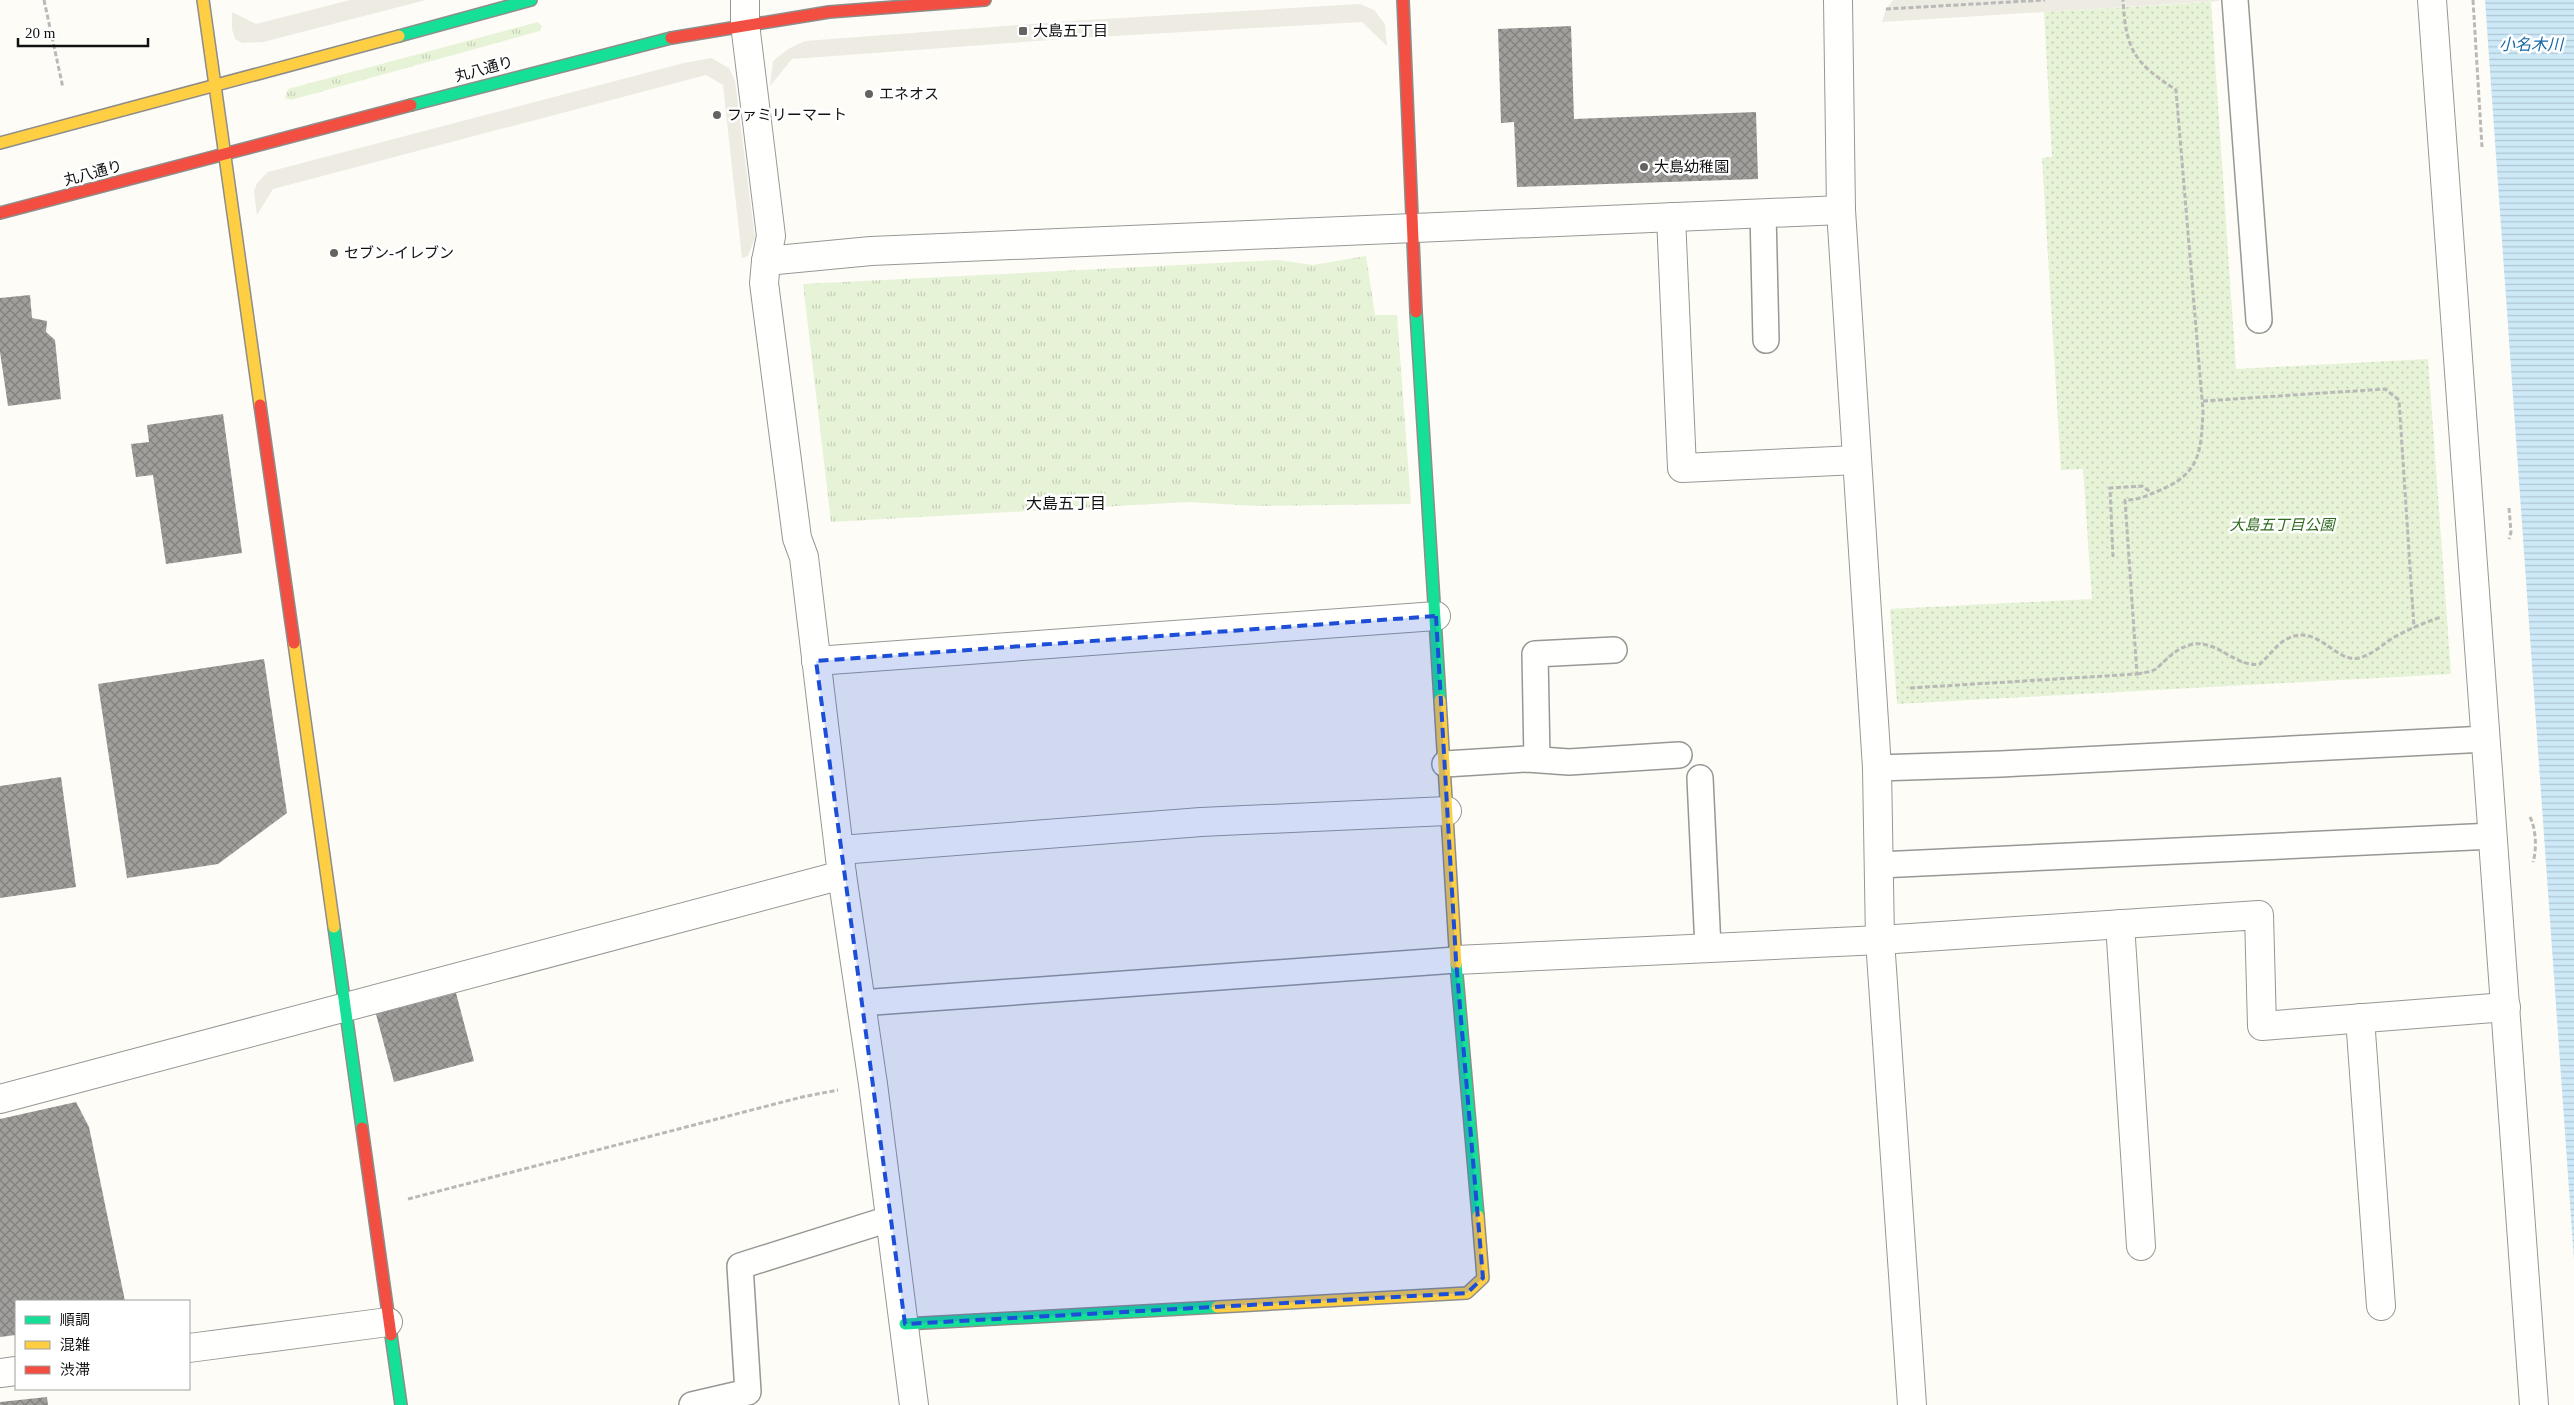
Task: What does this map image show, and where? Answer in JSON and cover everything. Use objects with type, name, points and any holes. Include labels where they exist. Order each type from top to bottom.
[{"type":"street","points":[[203,0],[401,1405]]},
{"type":"street","points":[[0,143],[215,87],[531,0]]},
{"type":"street","name":"丸八通り","points":[[0,214],[224,153],[602,54],[679,36],[745,12],[985,0]]},
{"type":"street","points":[[905,1324],[1467,1293],[1483,1278],[1456,960],[1411,228],[1403,0]]},
{"type":"street","points":[[1838,0],[1841,210],[1872,690],[1876,768],[1880,940],[1912,1405]]},
{"type":"street","points":[[2432,0],[2534,1405]]},
{"type":"street","points":[[745,12],[772,236],[766,261],[764,283],[797,538],[804,557],[841,863],[873,1084],[914,1405]]},
{"type":"street","points":[[766,261],[871,251],[1841,210]]},
{"type":"street","points":[[1671,217],[1682,468],[1857,460]]},
{"type":"street","points":[[816,661],[1436,616]]},
{"type":"street","points":[[0,1099],[345,1008],[841,863],[1201,822],[1448,810]]},
{"type":"street","points":[[1456,960],[1880,940],[2259,915],[2262,1026],[2506,1007]]},
{"type":"street","points":[[2120,924],[2141,1246]]},
{"type":"street","points":[[2360,1018],[2381,1306]]},
{"type":"street","points":[[190,1348],[388,1322]]},
{"type":"street","points":[[0,1373],[15,1371]]},
{"type":"lane","points":[[2235,0],[2260,320]]},
{"type":"lane","points":[[1764,213],[1766,340]]},
{"type":"lane","points":[[1537,760],[1535,654],[1614,650]]},
{"type":"lane","points":[[1876,768],[2001,764],[2486,739]]},
{"type":"lane","points":[[1445,764],[1537,760],[1569,762],[1679,755]]},
{"type":"lane","points":[[1700,778],[1708,948]]},
{"type":"lane","points":[[1879,865],[2494,836]]},
{"type":"lane","points":[[860,1003],[1456,960]]},
{"type":"lane","points":[[692,1405],[748,1392],[740,1266],[889,1219]]},
{"type":"path","points":[[44,0],[63,88]]},
{"type":"path","points":[[1886,10],[2045,0]]},
{"type":"path","points":[[2123,0],[2126,29],[2132,52],[2144,67],[2176,90],[2203,401],[2202,442],[2195,466],[2182,479],[2138,500],[2125,500],[2137,674]]},
{"type":"path","points":[[2203,401],[2386,389],[2399,400],[2414,628]]},
{"type":"path","points":[[2113,557],[2110,488],[2142,486],[2153,493]]},
{"type":"path","points":[[1872,690],[2137,674],[2154,670],[2177,650],[2195,644],[2210,645],[2246,663],[2260,664],[2282,642],[2294,637],[2316,637],[2336,651],[2350,658],[2357,658],[2375,652],[2393,638],[2414,628],[2450,614],[2477,612]]},
{"type":"path","points":[[373,1208],[802,1097],[873,1084]]},
{"type":"highlighted area","points":[[1436,616],[1456,960],[1483,1278],[1467,1293],[905,1324],[816,661]]},
{"type":"green space","name":"大島五丁目公園","points":[[2211,2],[2236,369],[2428,359],[2451,674],[1897,704],[1890,609],[2092,599],[2083,469],[2061,470],[2042,158],[2052,157],[2044,12]]},
{"type":"green space","points":[[538,22],[542,26],[540,31],[291,100],[285,98],[288,89]]},
{"type":"green space","points":[[1366,256],[1375,315],[1397,315],[1411,504],[1257,506],[1188,502],[831,522],[803,284],[1278,260],[1313,265]]},
{"type":"shaded area","points":[[350,0],[426,0],[263,42],[242,43],[235,39],[232,29],[232,12],[256,24]]},
{"type":"shaded area","points":[[1893,0],[2219,1],[1882,22],[1886,9]]},
{"type":"shaded area","points":[[1360,4],[1374,10],[1385,24],[1387,46],[1362,22],[1079,38],[792,59],[770,86],[773,61],[788,49],[805,41],[1086,20]]},
{"type":"shaded area","points":[[711,58],[729,68],[735,81],[755,238],[748,256],[742,258],[723,85],[706,75],[273,189],[257,215],[254,191],[257,183],[268,172],[684,63]]},
{"type":"water","name":"小名木川","points":[[2485,0],[2574,0],[2574,1260]]},
{"type":"building","points":[[1571,26],[1574,119],[1756,112],[1758,179],[1517,187],[1514,122],[1501,123],[1498,29]]},
{"type":"building","points":[[30,295],[32,318],[47,321],[46,332],[55,340],[61,399],[8,406],[0,352],[0,298]]},
{"type":"building","points":[[223,414],[242,553],[166,564],[153,475],[136,477],[131,444],[149,442],[147,425]]},
{"type":"building","points":[[264,659],[287,813],[218,864],[127,878],[98,684]]},
{"type":"building","points":[[61,777],[76,887],[0,898],[0,786]]},
{"type":"building","points":[[456,993],[474,1061],[394,1082],[376,1014]]},
{"type":"building","points":[[76,1102],[89,1127],[125,1300],[15,1300],[15,1335],[0,1337],[0,1119]]},
{"type":"building","points":[[47,1397],[48,1405],[0,1405],[0,1402]]},
{"type":"traffic: fast","points":[[399,36],[531,0]]},
{"type":"traffic: fast","points":[[411,105],[671,38]]},
{"type":"traffic: fast","points":[[1416,312],[1440,700]]},
{"type":"traffic: fast","points":[[334,927],[362,1128]]},
{"type":"traffic: fast","points":[[1456,964],[1478,1216]]},
{"type":"traffic: fast","points":[[905,1324],[1217,1307]]},
{"type":"traffic: fast","points":[[391,1335],[401,1405]]},
{"type":"traffic: slow","points":[[203,0],[260,405]]},
{"type":"traffic: slow","points":[[0,143],[399,36]]},
{"type":"traffic: slow","points":[[294,643],[334,927]]},
{"type":"traffic: slow","points":[[1440,700],[1456,964]]},
{"type":"traffic: slow","points":[[1217,1307],[1467,1293],[1483,1278],[1478,1216]]},
{"type":"traffic: jam","points":[[671,38],[829,12],[985,0]]},
{"type":"traffic: jam","points":[[1403,0],[1416,312]]},
{"type":"traffic: jam","points":[[0,213],[411,105]]},
{"type":"traffic: jam","points":[[260,405],[294,643]]},
{"type":"traffic: jam","points":[[362,1128],[391,1335]]},
{"type":"place","name":"大島五丁目","points":[[1023,31]]},
{"type":"place","name":"エネオス","points":[[869,94]]},
{"type":"place","name":"ファミリーマート","points":[[717,115]]},
{"type":"place","name":"大島幼稚園","points":[[1644,167]]},
{"type":"place","name":"セブン-イレブン","points":[[334,253]]},
{"type":"district","name":"大島五丁目","points":[[1066,503]]}]
